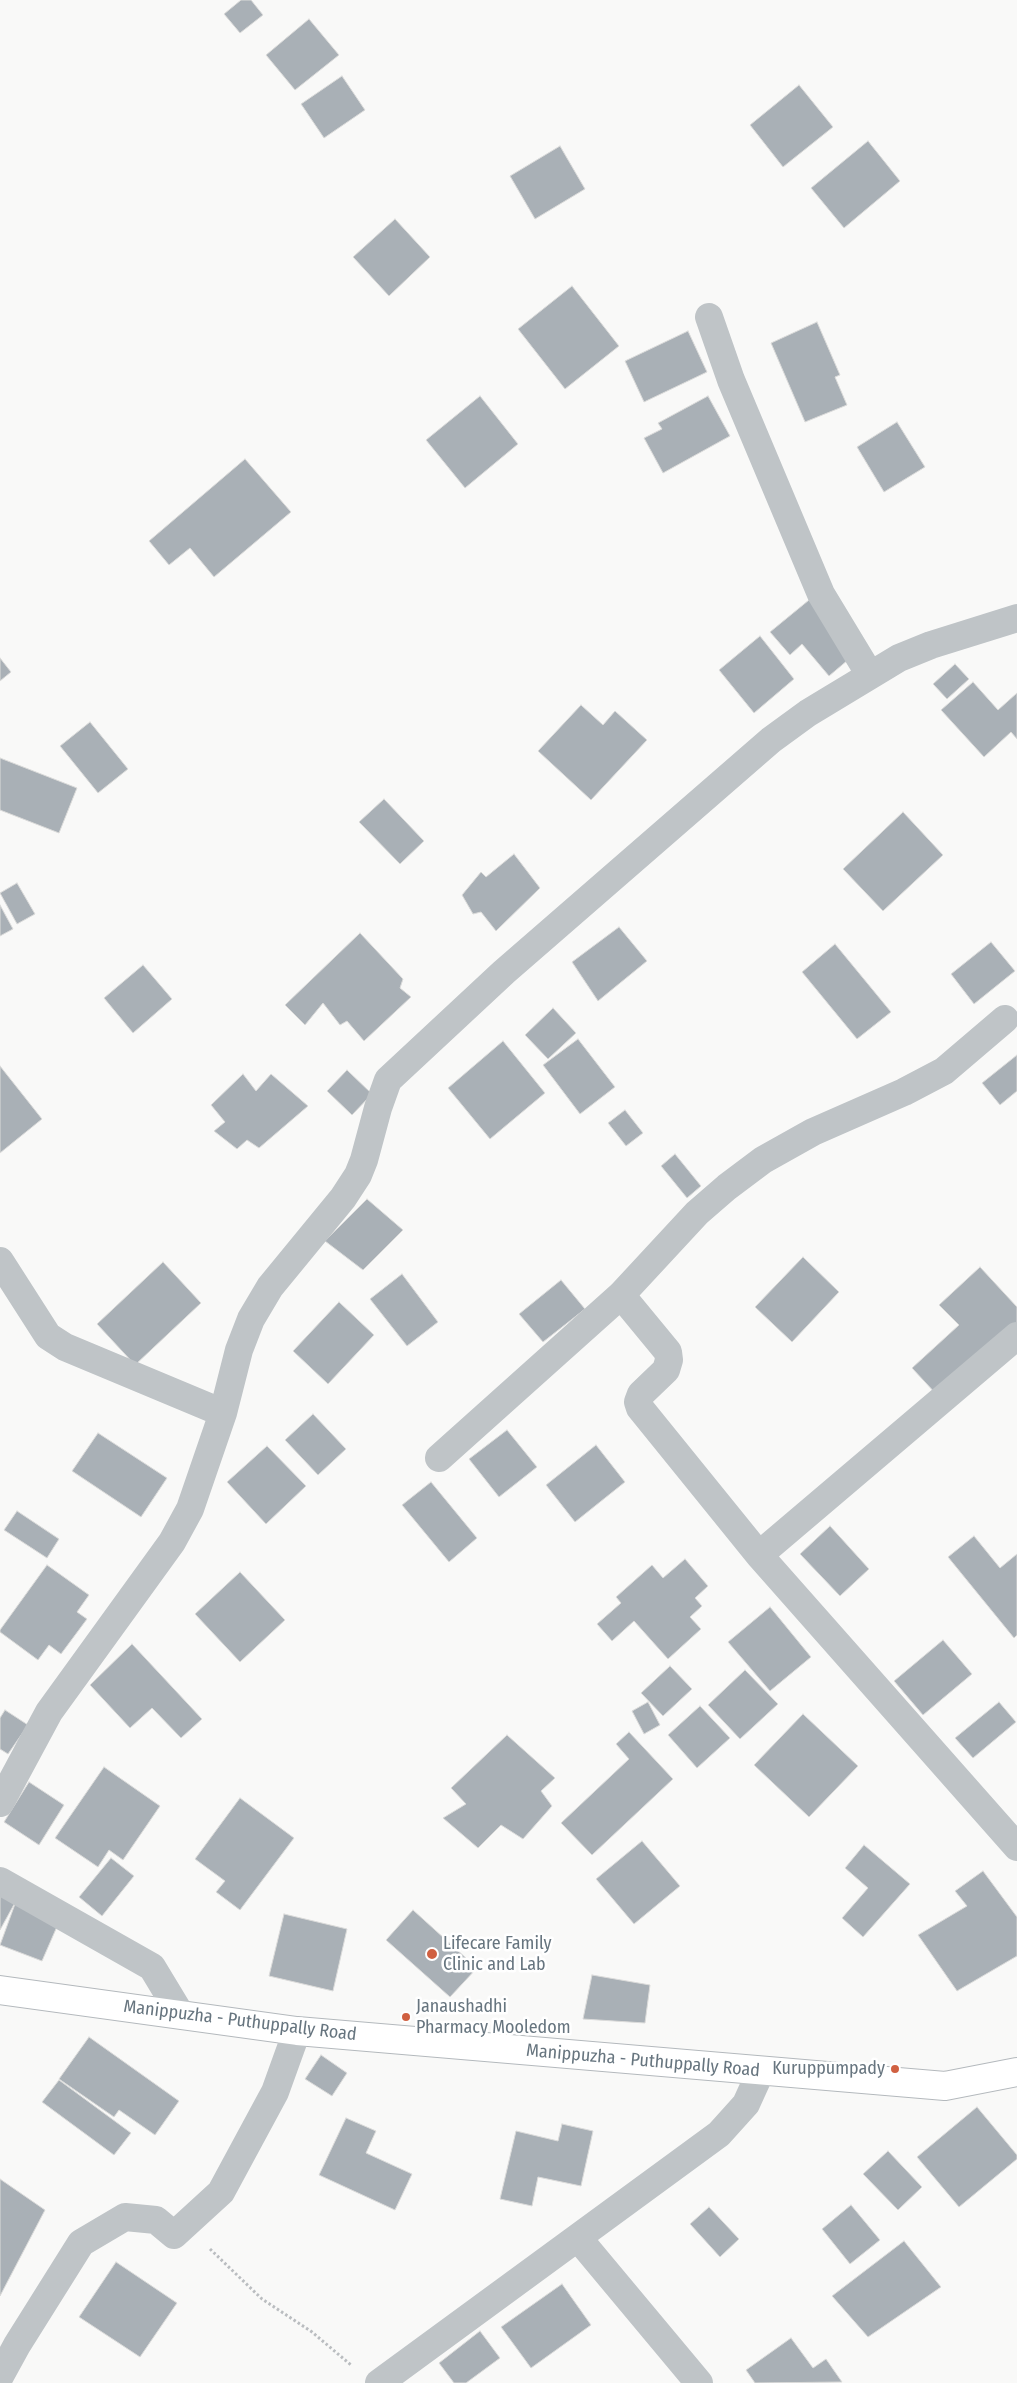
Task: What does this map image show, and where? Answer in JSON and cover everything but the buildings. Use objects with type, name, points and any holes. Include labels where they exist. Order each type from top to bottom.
[{"type":"main road","name":"Manippuzha - Puthuppally Road","points":[[0,1990],[297,2031],[945,2086],[1017,2072]]},
{"type":"street","points":[[709,317],[731,380],[821,594],[870,674]]},
{"type":"street","points":[[0,1803],[49,1712],[172,1542],[190,1509],[223,1413],[239,1350],[255,1311],[270,1287],[343,1198],[358,1175],[388,1080],[504,972],[771,740],[870,674],[899,658],[931,645],[1017,618]]},
{"type":"street","points":[[439,1458],[621,1295],[697,1213],[763,1160],[813,1132],[904,1092],[944,1071],[1005,1019]]},
{"type":"street","points":[[0,1261],[48,1336],[56,1342],[223,1413]]},
{"type":"street","points":[[621,1295],[668,1352],[669,1360],[666,1370],[641,1394],[638,1402],[640,1408],[759,1555],[1017,1847]]},
{"type":"street","points":[[759,1555],[1017,1336]]},
{"type":"street","points":[[0,1882],[152,1967],[181,2015]]},
{"type":"street","points":[[0,2376],[17,2345],[81,2243],[125,2217],[156,2220],[174,2236],[220,2192],[275,2092],[297,2031]]},
{"type":"street","points":[[379,2383],[719,2134],[746,2104],[761,2071]]},
{"type":"street","points":[[578,2238],[699,2383]]},
{"type":"path","points":[[184,2226],[262,2300],[312,2332],[354,2368]]},
{"type":"place","name":"Lifecare Family Clinic and Lab","points":[[432,1954]]},
{"type":"place","name":"Janaushadhi Pharmacy Mooledom","points":[[406,2017]]},
{"type":"place","name":"Kuruppumpady","points":[[895,2069]]}]
